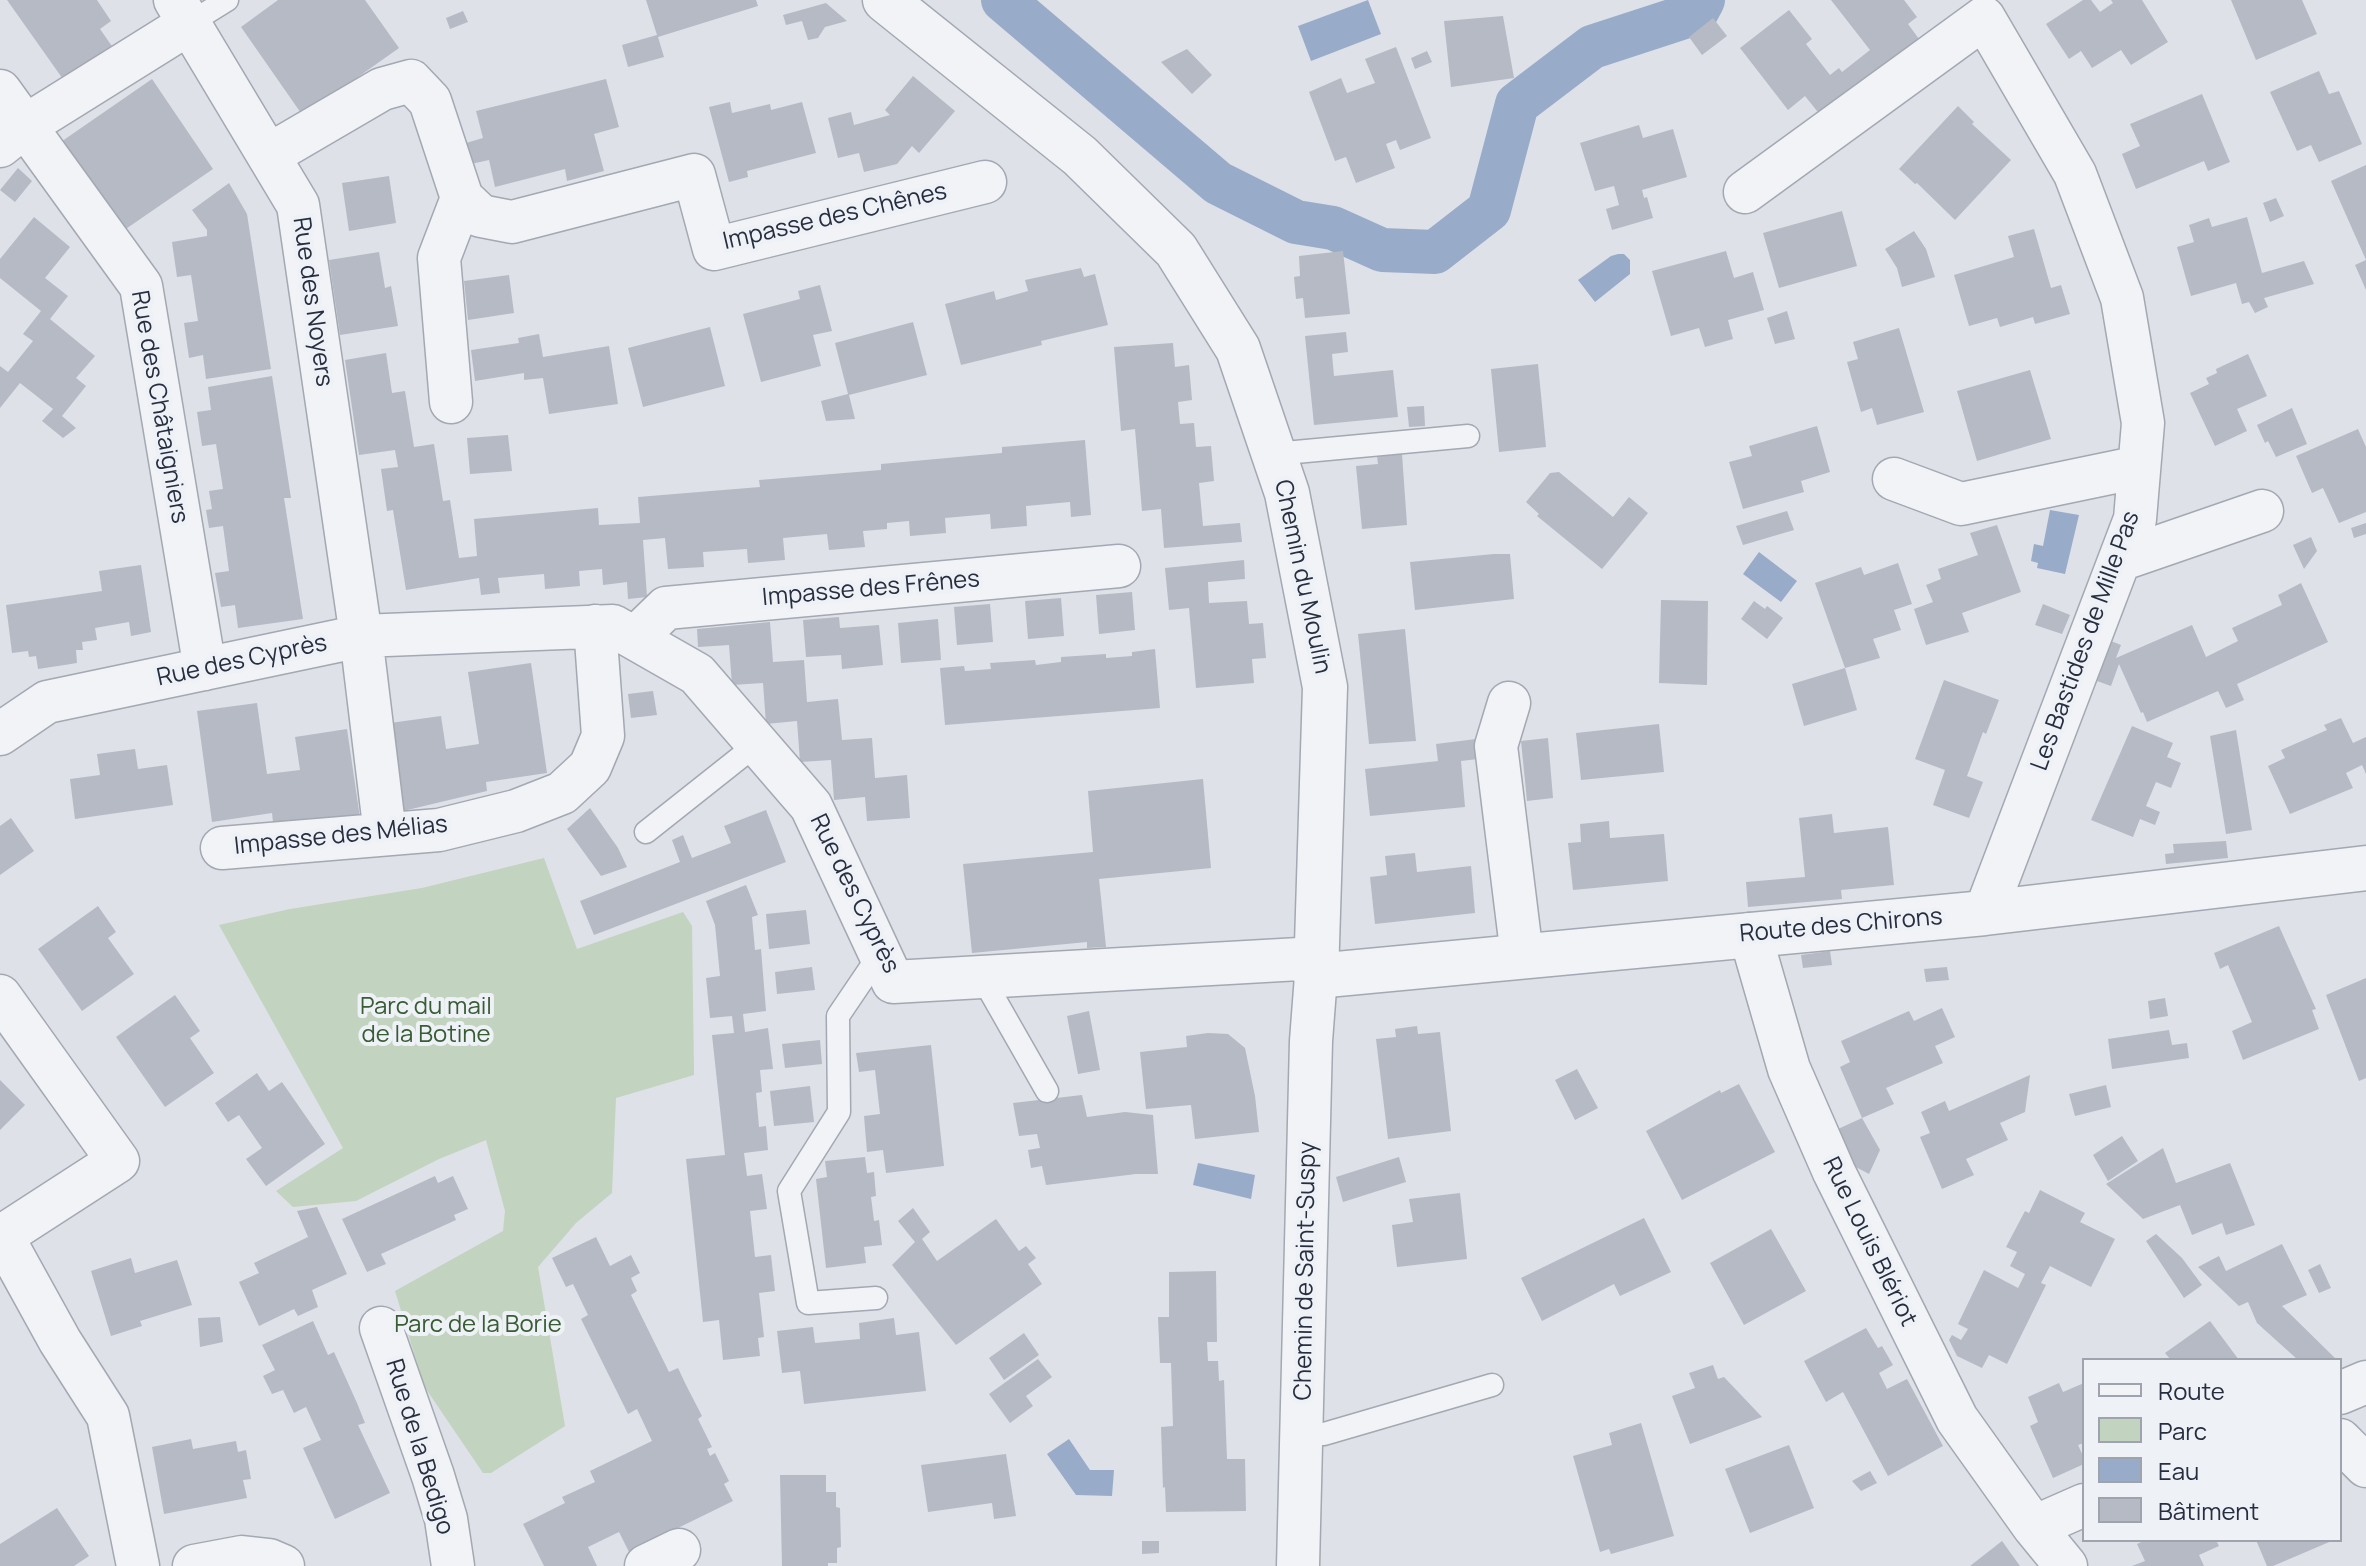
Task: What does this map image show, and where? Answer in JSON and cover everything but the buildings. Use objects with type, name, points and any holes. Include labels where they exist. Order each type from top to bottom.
[{"type":"street","name":"Chemin du Moulin","points":[[885,0],[1080,156],[1176,250],[1238,349],[1287,493],[1325,687],[1316,967]]},
{"type":"street","name":"Les Bastides de Mille Pas","points":[[1745,192],[1980,9],[2075,174],[2122,298],[2143,423],[2135,519],[1985,913]]},
{"type":"street","points":[[12,136],[182,11]]},
{"type":"street","name":"Rue des Noyers","points":[[182,11],[298,205],[361,636],[385,834]]},
{"type":"street","points":[[269,155],[382,89],[411,81],[430,101],[462,198],[439,258],[451,402]]},
{"type":"street","name":"Rue des Châtaigniers","points":[[0,91],[12,136],[141,286],[205,669]]},
{"type":"street","name":"Impasse des Chênes","points":[[462,198],[481,216],[512,222],[694,175],[714,249],[985,182]]},
{"type":"street","points":[[1894,479],[1961,504],[2139,467]]},
{"type":"street","points":[[2120,560],[2262,511]]},
{"type":"street","name":"Impasse des Frênes","points":[[635,638],[666,608],[1119,566]]},
{"type":"street","name":"Impasse des Mélias","points":[[222,848],[439,830],[516,811],[562,793],[590,767],[603,736],[595,626]]},
{"type":"street","name":"Rue des Cyprès","points":[[0,734],[47,702],[361,636],[613,626],[697,674],[811,806],[893,982],[1316,967]]},
{"type":"street","points":[[1509,703],[1496,746],[1522,956]]},
{"type":"street","name":"Route des Chirons","points":[[1316,967],[1522,956],[1985,913],[2366,868]]},
{"type":"street","name":"Rue Louis Blériot","points":[[1750,934],[1789,1069],[1834,1172],[1957,1419],[2034,1527],[2066,1566]]},
{"type":"street","name":"Chemin de Saint-Suspy","points":[[1298,1566],[1311,1041],[1316,967]]},
{"type":"street","points":[[0,996],[118,1161],[2,1236],[60,1341],[108,1416],[138,1566]]},
{"type":"street","name":"Rue de la Bedigo","points":[[381,1328],[433,1476],[455,1565]]},
{"type":"street","points":[[2342,1392],[2366,1382]]},
{"type":"street","points":[[2342,1442],[2366,1466]]},
{"type":"street","points":[[2034,1527],[2082,1506]]},
{"type":"street","points":[[194,1566],[242,1557],[269,1560],[283,1566]]},
{"type":"lane","points":[[182,11],[227,0]]},
{"type":"lane","points":[[1274,454],[1468,436]]},
{"type":"lane","points":[[646,832],[757,744]]},
{"type":"lane","points":[[876,1298],[808,1303],[789,1191],[839,1112],[838,1016],[880,954]]},
{"type":"lane","points":[[982,977],[1047,1091]]},
{"type":"lane","points":[[1302,1434],[1324,1434],[1492,1385]]},
{"type":"green space","name":"Parc du mail de la Botine","points":[[544,858],[577,949],[683,912],[692,926],[694,1075],[616,1098],[612,1193],[576,1223],[538,1267],[565,1426],[491,1473],[483,1473],[424,1386],[395,1291],[503,1231],[505,1211],[486,1140],[439,1159],[356,1201],[293,1207],[276,1191],[343,1148],[219,925],[290,909],[422,888]]},
{"type":"water","points":[[1368,0],[1381,34],[1311,61],[1298,26]]},
{"type":"water","points":[[1618,254],[1624,254],[1630,260],[1630,274],[1595,302],[1578,280]]},
{"type":"water","points":[[2050,510],[2079,515],[2065,574],[2037,568],[2038,563],[2031,561],[2034,544],[2043,546]]},
{"type":"water","points":[[1759,552],[1797,581],[1781,602],[1743,574]]},
{"type":"water","points":[[1198,1163],[1255,1175],[1251,1199],[1193,1185]]},
{"type":"water","points":[[1069,1439],[1090,1470],[1114,1470],[1112,1496],[1076,1495],[1047,1454]]},
{"type":"waterway","points":[[1003,0],[1218,183],[1296,222],[1333,228],[1382,250],[1435,252],[1489,210],[1517,104],[1592,47],[1696,13],[1703,0]]},
{"type":"park label","name":"Parc de la Borie","points":[[478,1325]]}]
